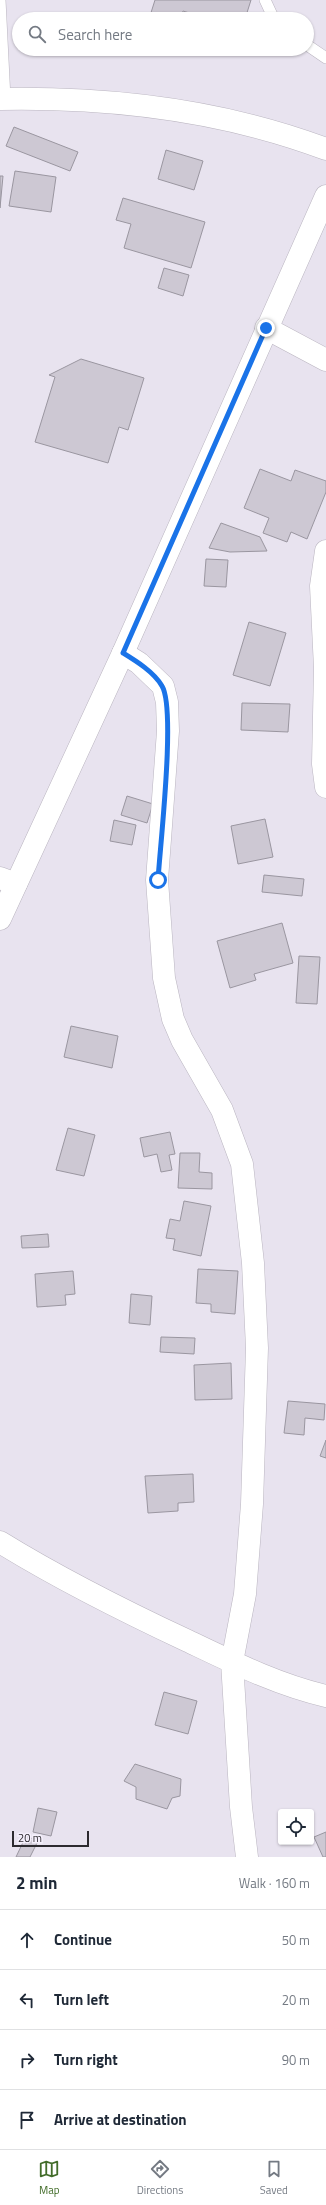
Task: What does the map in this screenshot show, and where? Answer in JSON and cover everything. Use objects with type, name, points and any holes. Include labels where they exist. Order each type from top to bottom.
[{"type":"street","points":[[2,99],[112,102],[163,109],[245,123],[297,138],[326,149]]},
{"type":"street","points":[[0,919],[8,881],[123,653],[266,328],[326,196]]},
{"type":"street","points":[[266,328],[326,360]]},
{"type":"street","points":[[326,551],[321,586],[325,668],[323,764],[326,787]]},
{"type":"street","points":[[123,653],[139,663],[162,686],[167,702],[168,731],[158,880],[164,978],[173,1019],[182,1040],[222,1110],[242,1164],[252,1256],[257,1348],[252,1504],[245,1594],[232,1662],[241,1807],[247,1857]]},
{"type":"street","points":[[0,1542],[52,1574],[232,1662],[309,1692],[326,1696]]},
{"type":"lane","points":[[0,0],[2,99]]},
{"type":"lane","points":[[265,0],[271,12]]},
{"type":"lane","points":[[314,49],[326,58]]},
{"type":"building","points":[[155,0],[251,0],[247,12],[151,12]]},
{"type":"building","points":[[14,127],[78,152],[70,171],[6,146]]},
{"type":"building","points":[[166,150],[203,161],[194,190],[158,179]]},
{"type":"building","points":[[15,171],[56,177],[51,212],[9,206]]},
{"type":"building","points":[[0,176],[3,176],[0,208]]},
{"type":"building","points":[[123,198],[205,222],[191,268],[124,248],[131,224],[116,220]]},
{"type":"building","points":[[164,268],[189,275],[183,296],[158,288]]},
{"type":"building","points":[[81,359],[144,378],[128,430],[119,427],[108,463],[35,442],[55,377],[49,375]]},
{"type":"building","points":[[260,469],[291,481],[295,470],[326,481],[326,492],[307,539],[291,532],[287,542],[263,533],[269,518],[244,508]]},
{"type":"building","points":[[221,523],[260,537],[267,551],[230,552],[209,548]]},
{"type":"building","points":[[206,559],[228,560],[226,587],[204,586]]},
{"type":"building","points":[[249,622],[286,633],[270,686],[233,675]]},
{"type":"building","points":[[242,703],[290,704],[288,732],[241,730]]},
{"type":"building","points":[[127,796],[153,804],[147,823],[121,815]]},
{"type":"building","points":[[265,819],[273,857],[238,864],[231,826]]},
{"type":"building","points":[[114,820],[136,825],[132,845],[110,841]]},
{"type":"building","points":[[264,875],[304,879],[302,896],[262,892]]},
{"type":"building","points":[[282,923],[293,963],[254,974],[256,980],[230,988],[217,941]]},
{"type":"building","points":[[299,956],[320,957],[317,1004],[296,1003]]},
{"type":"building","points":[[71,1026],[118,1036],[112,1068],[64,1057]]},
{"type":"building","points":[[68,1128],[95,1135],[84,1176],[56,1170]]},
{"type":"building","points":[[170,1132],[175,1154],[169,1155],[172,1170],[161,1172],[157,1154],[144,1157],[140,1138]]},
{"type":"building","points":[[180,1153],[200,1153],[199,1172],[212,1173],[212,1189],[178,1188]]},
{"type":"building","points":[[184,1201],[211,1206],[201,1256],[173,1250],[175,1239],[166,1238],[170,1219],[180,1221]]},
{"type":"building","points":[[48,1234],[49,1247],[22,1248],[21,1236]]},
{"type":"building","points":[[198,1269],[238,1271],[235,1314],[211,1312],[211,1304],[196,1303]]},
{"type":"building","points":[[73,1271],[75,1294],[65,1295],[66,1305],[37,1307],[35,1274]]},
{"type":"building","points":[[131,1294],[152,1296],[150,1325],[129,1323]]},
{"type":"building","points":[[161,1337],[195,1338],[194,1354],[160,1352]]},
{"type":"building","points":[[231,1363],[232,1399],[195,1400],[194,1365]]},
{"type":"building","points":[[288,1401],[325,1404],[324,1420],[305,1418],[304,1435],[284,1433]]},
{"type":"building","points":[[326,1440],[326,1458],[320,1456]]},
{"type":"building","points":[[193,1474],[194,1502],[178,1503],[178,1511],[148,1513],[145,1476]]},
{"type":"building","points":[[164,1692],[197,1701],[188,1734],[155,1725]]},
{"type":"building","points":[[135,1764],[181,1779],[180,1796],[172,1798],[167,1809],[136,1799],[136,1787],[124,1781]]},
{"type":"building","points":[[38,1808],[57,1812],[51,1836],[33,1832]]},
{"type":"building","points":[[326,1832],[326,1857],[323,1857],[314,1837]]},
{"type":"building","points":[[26,1836],[38,1841],[30,1857],[16,1857]]},
{"type":"route","points":[[158,880],[168,731],[167,702],[162,686],[139,663],[123,653],[266,328]]}]
